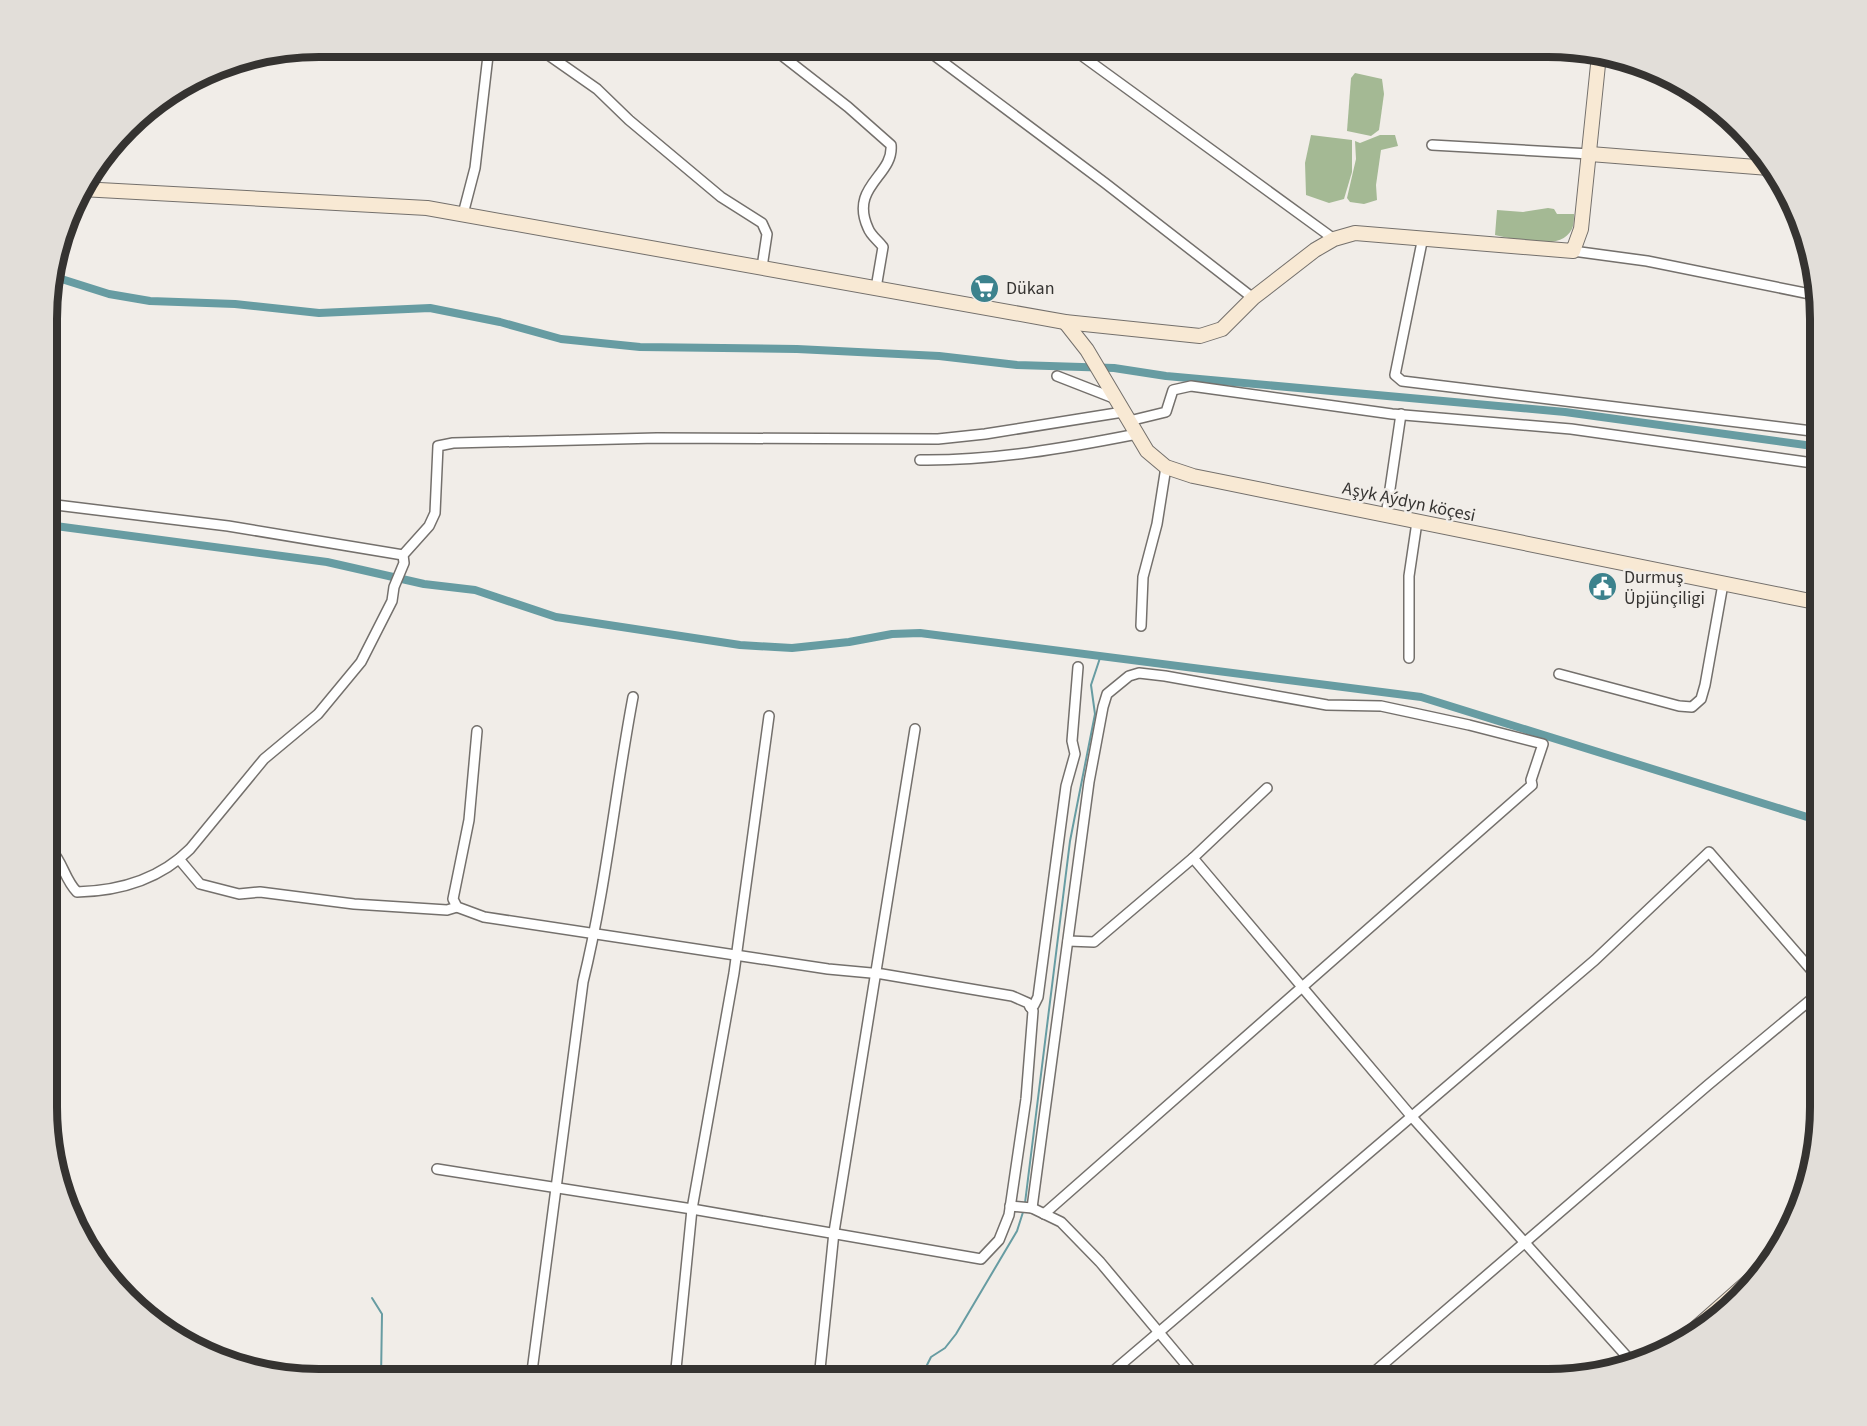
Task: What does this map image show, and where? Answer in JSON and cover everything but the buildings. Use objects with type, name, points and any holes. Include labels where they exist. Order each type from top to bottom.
[{"type":"main road","points":[[91,190],[427,208],[1065,322],[1200,336],[1222,329],[1252,298],[1334,239],[1355,233],[1573,251],[1581,229],[1598,62]]},
{"type":"main road","points":[[1590,154],[1761,167]]},
{"type":"main road","name":"Aşyk Aýdyn köçesi","points":[[1065,322],[1087,350],[1147,451],[1166,467],[1193,476],[1810,601]]},
{"type":"street","points":[[464,214],[475,168],[488,57]]},
{"type":"street","points":[[551,57],[597,89],[713,191],[762,223],[767,234],[762,267]]},
{"type":"street","points":[[784,57],[848,107],[891,145],[883,166],[862,199],[862,208],[869,231],[883,247],[876,288]]},
{"type":"street","points":[[936,57],[1252,298]]},
{"type":"street","points":[[1084,57],[1334,239]]},
{"type":"street","points":[[1432,145],[1590,154]]},
{"type":"street","points":[[1423,237],[1395,375],[1402,381],[1810,431]]},
{"type":"street","points":[[1573,251],[1647,261],[1809,294]]},
{"type":"street","points":[[1057,376],[1076,385],[1114,394]]},
{"type":"street","points":[[57,856],[66,879],[77,892],[136,882],[184,864],[264,759],[318,714],[350,677],[380,628],[400,577],[403,555],[420,538],[432,519],[438,502],[438,446],[453,442],[657,438],[939,439],[1166,412],[1173,390],[1191,386],[1401,414],[1571,429],[1810,463]]},
{"type":"street","points":[[1386,516],[1401,414]]},
{"type":"street","points":[[920,460],[978,459],[1074,447],[1137,434]]},
{"type":"street","points":[[1142,626],[1143,577],[1157,524],[1166,467]]},
{"type":"street","points":[[57,505],[228,526],[403,555]]},
{"type":"street","points":[[1409,658],[1409,576],[1417,522]]},
{"type":"street","points":[[1559,675],[1679,706],[1692,707],[1701,699],[1705,685],[1723,584]]},
{"type":"street","points":[[1030,1007],[1034,1005],[1038,997],[1066,786],[1075,754],[1072,741],[1078,667]]},
{"type":"street","points":[[1031,1208],[1089,783],[1103,707],[1112,687],[1129,676],[1139,673],[1166,676],[1327,705],[1381,706],[1469,724],[1542,744],[1531,780],[1532,785],[1044,1214]]},
{"type":"street","points":[[532,1369],[583,982],[596,932],[619,770],[633,698]]},
{"type":"street","points":[[676,1369],[692,1209],[730,993],[769,716]]},
{"type":"street","points":[[820,1369],[834,1232],[915,729]]},
{"type":"street","points":[[457,907],[453,899],[469,820],[477,731]]},
{"type":"street","points":[[1068,941],[1094,942],[1193,858],[1267,788]]},
{"type":"street","points":[[1115,1369],[1595,960],[1709,852],[1810,968]]},
{"type":"street","points":[[1193,858],[1412,1117],[1627,1357]]},
{"type":"street","points":[[184,864],[195,880],[205,887],[239,894],[260,892],[354,904],[447,910],[457,907],[484,917],[874,973],[1012,996],[1028,1003],[1033,1011],[1032,1041],[1013,1207],[999,1240],[981,1259],[556,1186],[437,1169]]},
{"type":"street","points":[[1378,1369],[1810,1000]]},
{"type":"street","points":[[1013,1207],[1031,1208],[1061,1222],[1101,1262],[1189,1369]]},
{"type":"green space","points":[[1355,73],[1382,79],[1384,94],[1379,130],[1371,136],[1347,131],[1351,78]]},
{"type":"green space","points":[[1311,135],[1352,140],[1352,172],[1344,199],[1329,203],[1306,195],[1305,163]]},
{"type":"green space","points":[[1380,135],[1395,135],[1398,146],[1381,150],[1376,185],[1377,200],[1364,204],[1350,202],[1347,198],[1356,159],[1355,141],[1360,143]]},
{"type":"green space","points":[[1554,209],[1557,214],[1574,214],[1573,227],[1566,236],[1558,241],[1525,241],[1495,235],[1497,210],[1523,212]]},
{"type":"waterway","points":[[60,279],[109,294],[150,301],[235,304],[319,313],[430,308],[500,322],[561,339],[640,347],[797,349],[939,356],[1017,365],[1114,368],[1166,376],[1565,412],[1810,446]]},
{"type":"waterway","points":[[57,526],[327,562],[424,584],[475,590],[556,617],[740,645],[792,648],[849,642],[892,634],[920,633],[1421,697],[1810,818]]},
{"type":"waterway","points":[[1025,1203],[1070,841],[1095,714],[1091,685],[1101,655]]},
{"type":"waterway","points":[[925,1369],[931,1357],[945,1348],[956,1334],[1017,1231],[1024,1209]]},
{"type":"waterway","points":[[372,1298],[382,1314],[381,1369]]},
{"type":"place","name":"Dükan","points":[[985,288]]},
{"type":"place","name":"Durmuş Üpjünçiligi","points":[[1603,587]]}]
